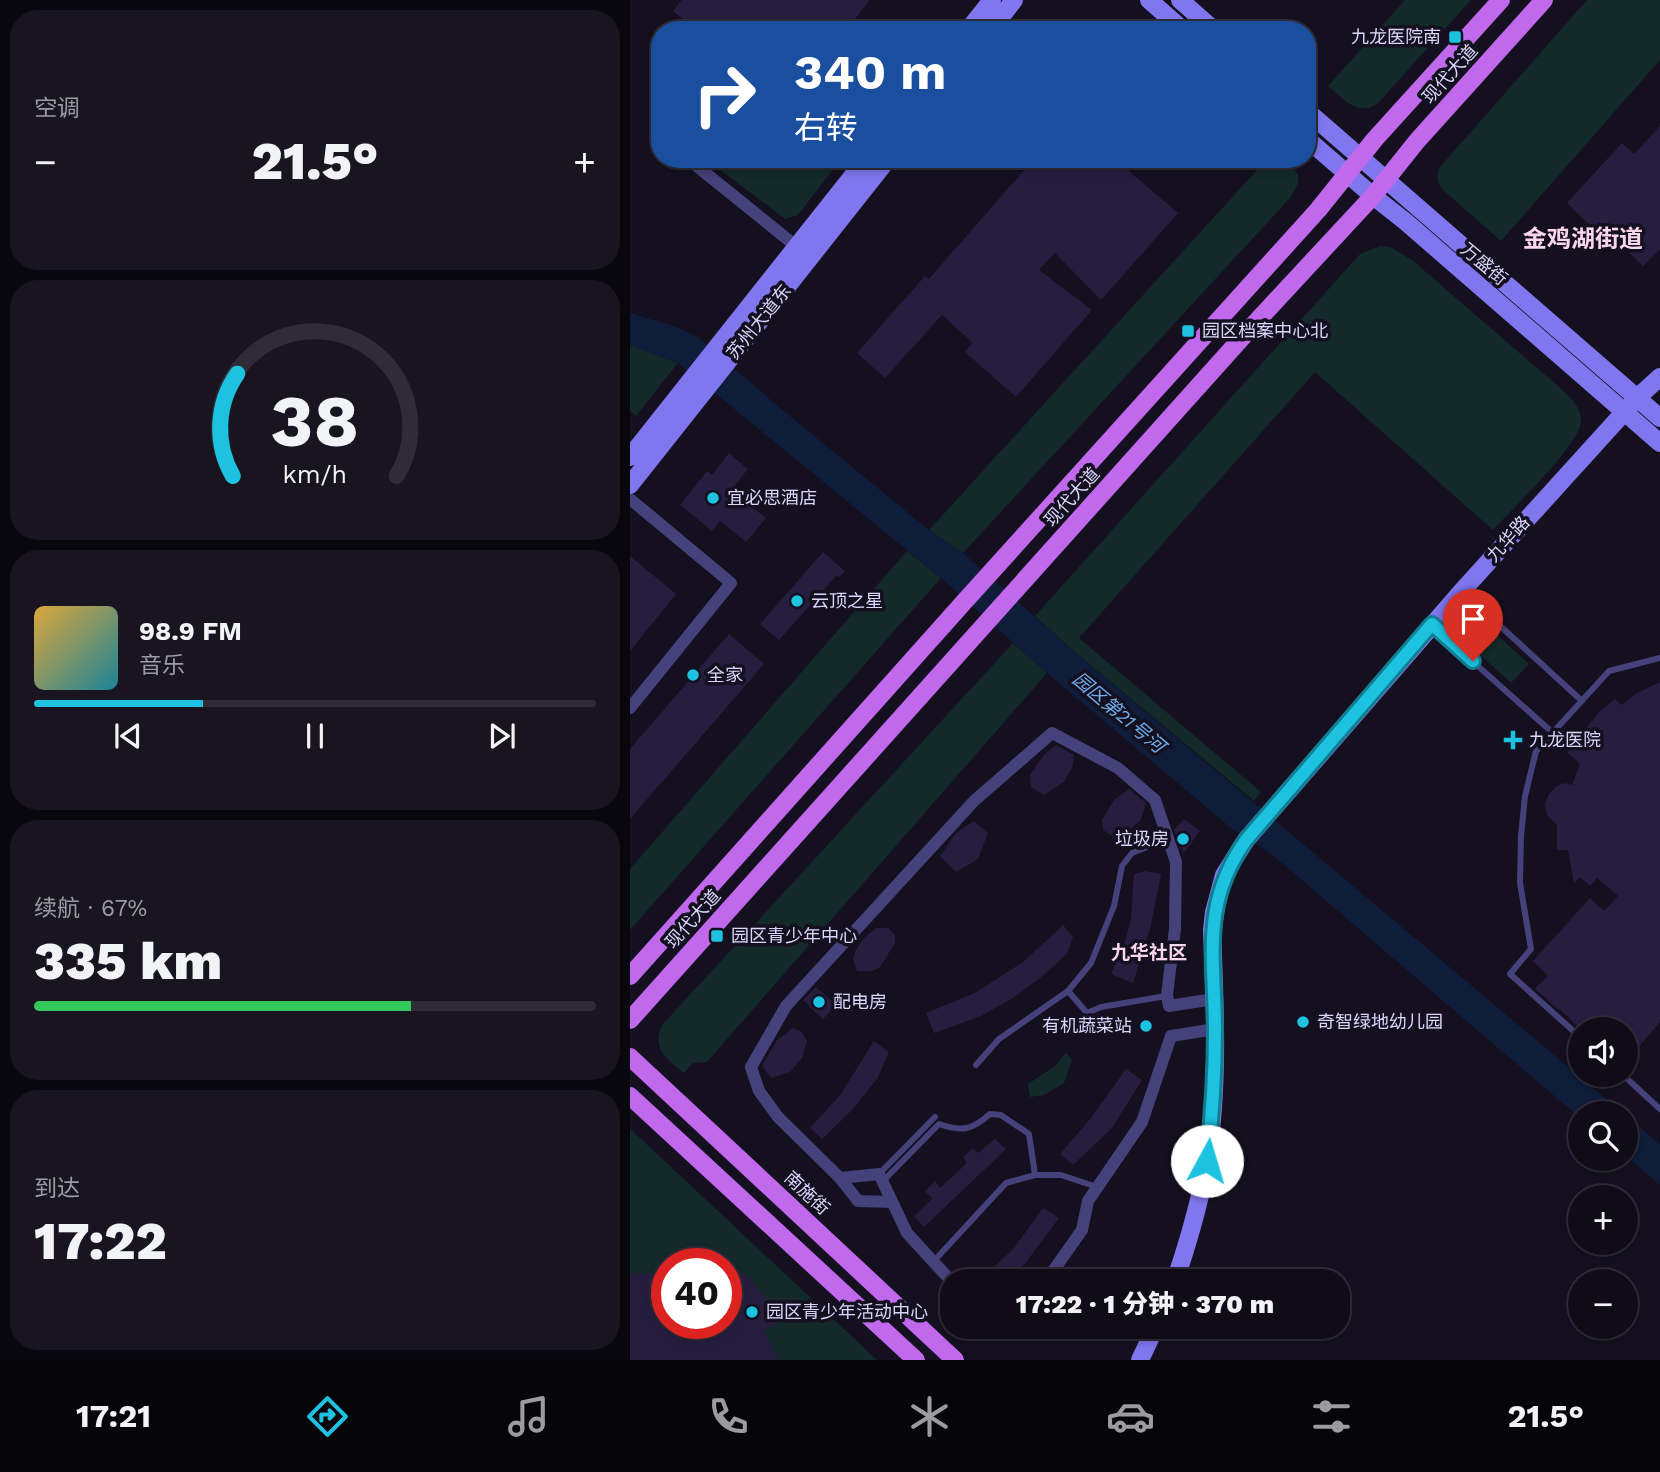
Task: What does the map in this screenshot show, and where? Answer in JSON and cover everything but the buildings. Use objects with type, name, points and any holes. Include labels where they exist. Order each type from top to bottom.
[{"type":"main road","points":[[975,21],[992,0]]},
{"type":"main road","points":[[997,21],[1014,0]]},
{"type":"main road","points":[[1149,0],[1173,21]]},
{"type":"main road","points":[[1180,0],[1204,21]]},
{"type":"main road","name":"现代大道","points":[[630,976],[989,573],[1309,220],[1360,156],[1501,0]]},
{"type":"main road","name":"现代大道","points":[[630,1020],[1373,196],[1417,141],[1544,0]]},
{"type":"main road","name":"万盛街","points":[[1316,119],[1660,418]]},
{"type":"main road","name":"万盛街","points":[[1316,147],[1660,443]]},
{"type":"main road","name":"苏州大道东","points":[[803,253],[860,168]]},
{"type":"main road","name":"苏州大道东","points":[[630,485],[723,352],[803,253],[880,168]]},
{"type":"main road","name":"九华路","points":[[1179,1269],[1207,1161],[1215,1079],[1212,930],[1224,875],[1246,840],[1432,624],[1624,411],[1660,377]]},
{"type":"main road","name":"苏州大道东","points":[[630,457],[697,387]]},
{"type":"main road","name":"南施街","points":[[630,1057],[955,1360]]},
{"type":"main road","points":[[630,1096],[916,1360]]},
{"type":"main road","points":[[1140,1360],[1150,1339]]},
{"type":"street","points":[[699,168],[803,253]]},
{"type":"street","points":[[630,499],[732,583],[630,708]]},
{"type":"street","points":[[892,1202],[858,1201],[840,1178],[779,1117],[760,1091],[751,1067],[786,1006],[974,801],[1052,733],[1118,768],[1155,800],[1176,862],[1175,929],[1167,996],[1169,1006],[1214,999]]},
{"type":"street","points":[[1054,1269],[1082,1230],[1088,1201],[1142,1122],[1171,1037],[1215,1029]]},
{"type":"street","points":[[840,1178],[881,1178],[906,1233],[940,1269]]},
{"type":"lane","points":[[1462,591],[1582,701]]},
{"type":"lane","points":[[1432,624],[1552,733]]},
{"type":"lane","points":[[1568,1026],[1510,974],[1531,949],[1520,883],[1521,836],[1525,796],[1536,751],[1609,671],[1660,658]]},
{"type":"lane","points":[[976,1065],[999,1039],[1068,991],[1091,963],[1114,906],[1122,866],[1132,853],[1167,839]]},
{"type":"lane","points":[[1068,991],[1087,1013],[1101,1007],[1167,996]]},
{"type":"lane","points":[[1636,1087],[1660,1109]]},
{"type":"lane","points":[[881,1178],[939,1124],[952,1129],[975,1127],[990,1114],[1001,1115],[1029,1134],[1035,1175]]},
{"type":"lane","points":[[881,1178],[934,1118]]},
{"type":"lane","points":[[933,1262],[1006,1183],[1035,1175],[1061,1175],[1097,1187]]},
{"type":"green space","points":[[1405,0],[1471,0],[1379,102],[1365,109],[1358,108],[1328,86]]},
{"type":"green space","points":[[1587,0],[1660,0],[1660,60],[1501,241],[1443,190],[1438,179],[1440,167]]},
{"type":"green space","points":[[718,168],[834,168],[798,215],[785,219]]},
{"type":"green space","points":[[1259,168],[1294,168],[1298,175],[1298,184],[1290,198],[963,553],[929,530]]},
{"type":"green space","points":[[1380,246],[1390,247],[1412,260],[1567,394],[1579,410],[1581,422],[1577,433],[1557,462],[1493,530],[1315,372],[1079,638],[1261,792],[1254,801],[1035,616],[1360,254]]},
{"type":"green space","points":[[630,345],[678,363],[636,416],[630,411]]},
{"type":"green space","points":[[907,551],[941,578],[630,930],[630,869]]},
{"type":"green space","points":[[1486,625],[1529,664],[1511,683],[1468,644]]},
{"type":"green space","points":[[1013,643],[1047,673],[707,1062],[693,1063],[684,1073],[662,1053],[658,1041],[662,1025]]},
{"type":"green space","points":[[1066,1053],[1072,1060],[1064,1083],[1044,1095],[1030,1097],[1028,1084],[1055,1066]]},
{"type":"green space","points":[[630,1128],[877,1360],[630,1360]]},
{"type":"water","name":"园区第21号河","points":[[630,313],[677,327],[699,338],[929,530],[963,553],[1070,648],[1568,1067],[1568,1087],[1592,1087],[1609,1101],[1568,1101],[1568,1108],[1269,852],[1231,828],[1047,673],[941,578],[678,363],[630,345]]},
{"type":"water","points":[[1638,1126],[1660,1144],[1660,1185],[1638,1166]]},
{"type":"place","name":"九龙医院南","points":[[1455,37]]},
{"type":"place","name":"园区档案中心北","points":[[1188,331]]},
{"type":"place","name":"宜必思酒店","points":[[713,498]]},
{"type":"place","name":"云顶之星","points":[[797,601]]},
{"type":"place","name":"全家","points":[[693,675]]},
{"type":"place","name":"九龙医院","points":[[1513,740]]},
{"type":"place","name":"垃圾房","points":[[1183,839]]},
{"type":"place","name":"园区青少年中心","points":[[717,936]]},
{"type":"place","name":"配电房","points":[[819,1002]]},
{"type":"place","name":"奇智绿地幼儿园","points":[[1303,1022]]},
{"type":"place","name":"有机蔬菜站","points":[[1146,1026]]},
{"type":"place","name":"园区青少年活动中心","points":[[752,1312]]},
{"type":"district","name":"金鸡湖街道","points":[[1583,239]]},
{"type":"district","name":"九华社区","points":[[1149,952]]},
{"type":"route","points":[[1207,1161],[1215,1079],[1212,930],[1224,875],[1234,856],[1432,624],[1473,661]]}]
